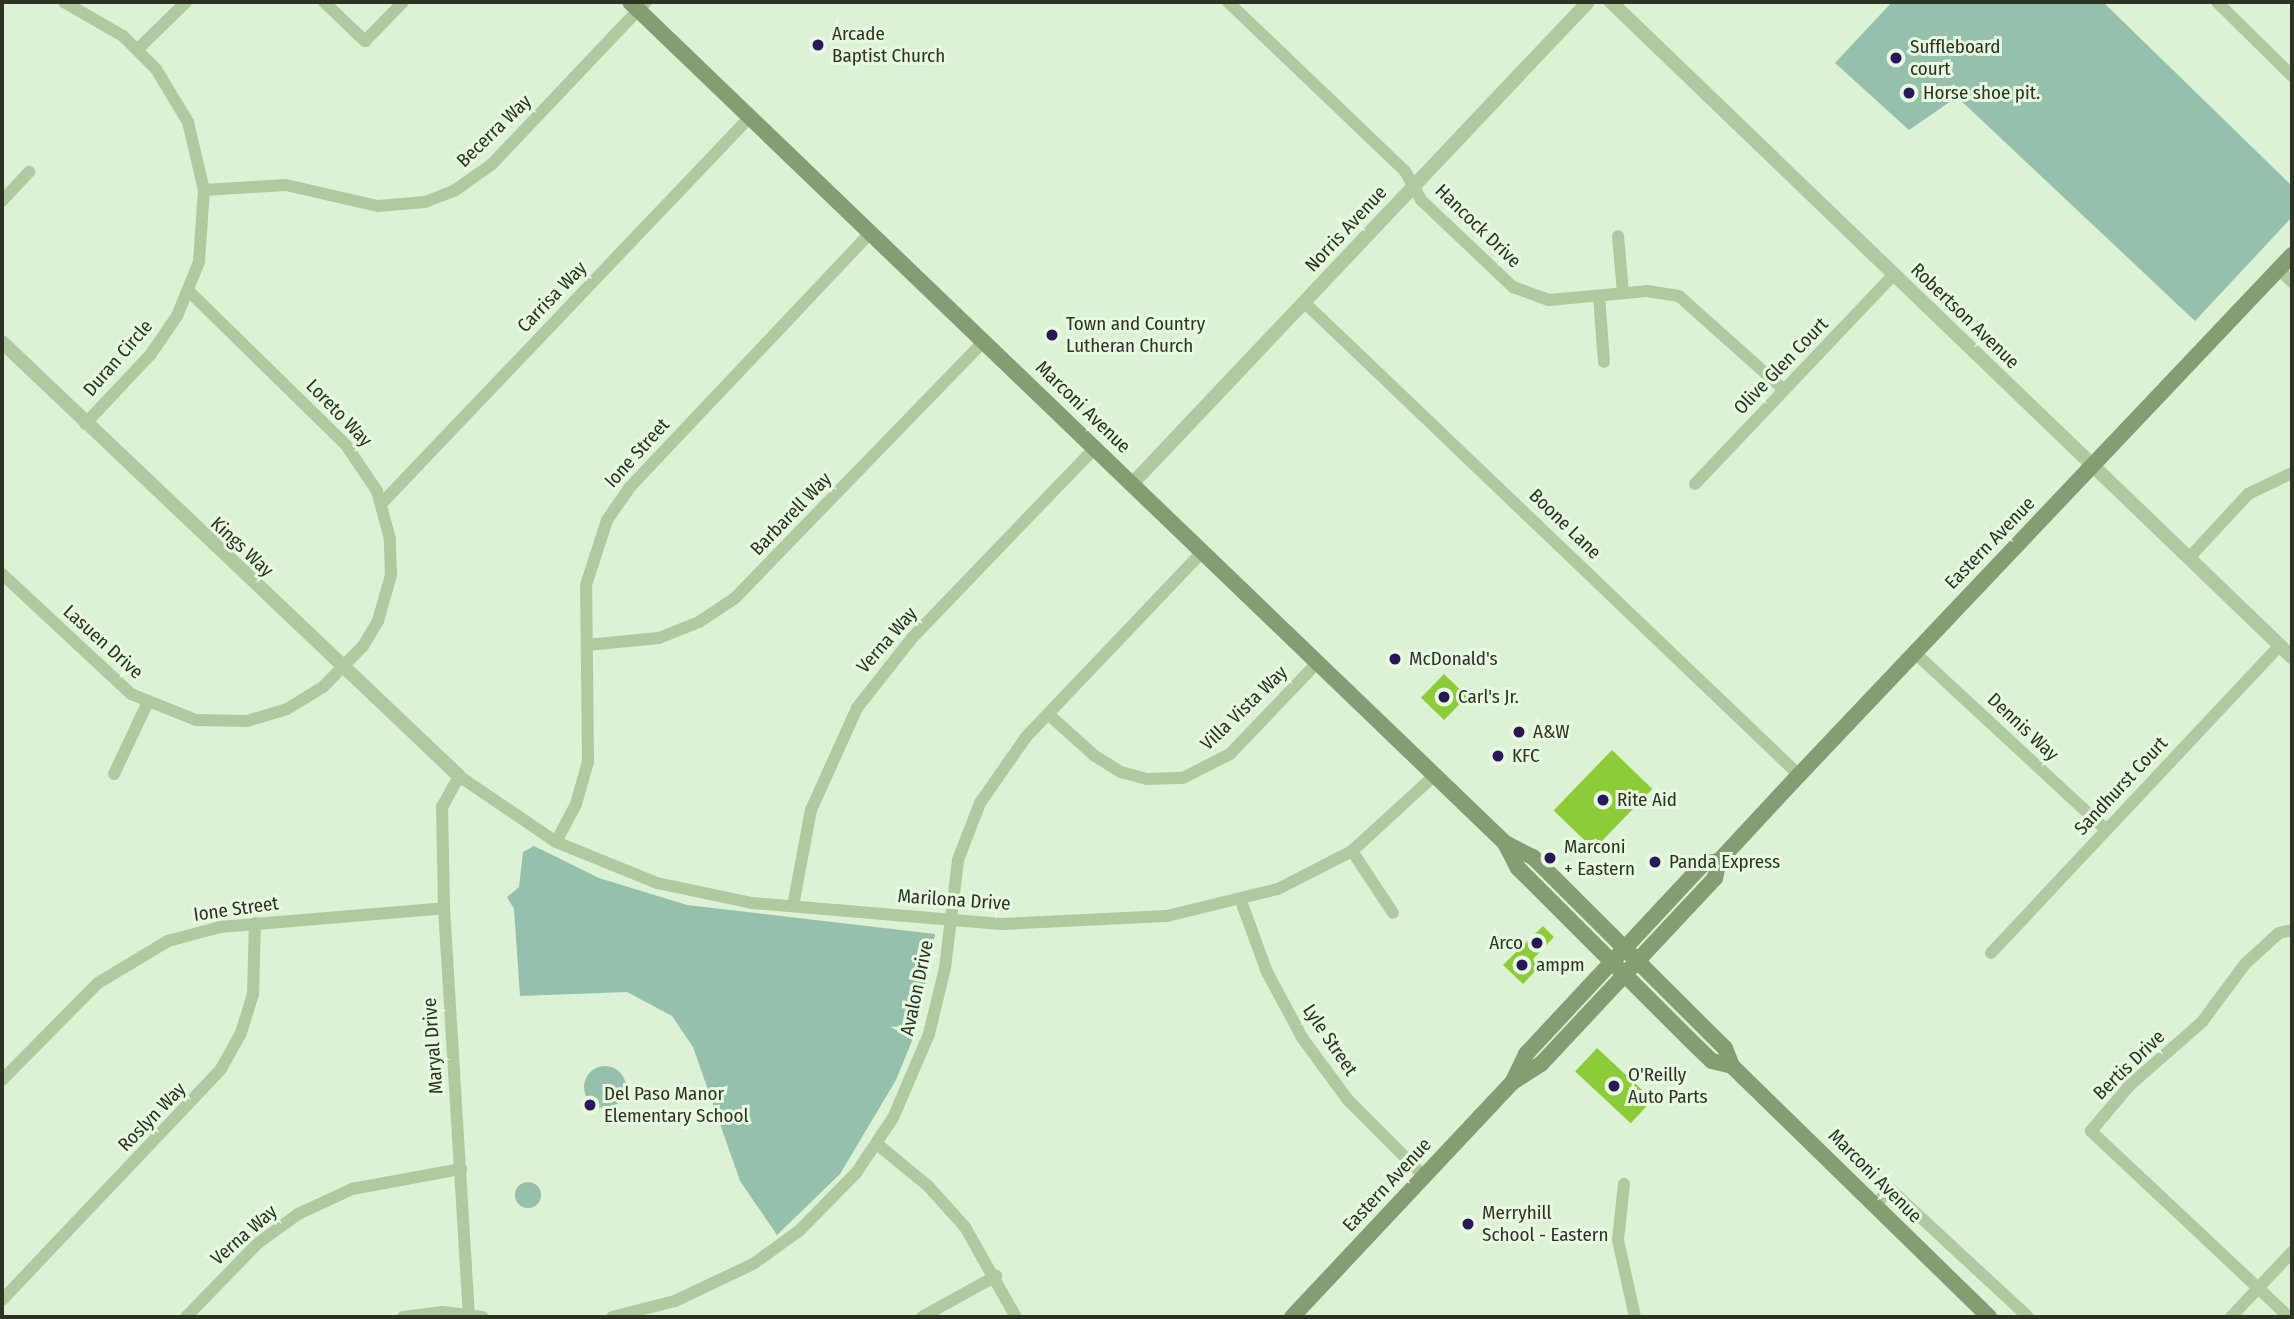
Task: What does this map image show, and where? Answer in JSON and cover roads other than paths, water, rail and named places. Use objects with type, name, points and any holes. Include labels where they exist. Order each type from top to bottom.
[{"type":"main road","name":"Marconi Avenue","points":[[638,4],[750,117],[1505,843],[1533,857],[1725,1048],[1732,1066],[1989,1317]]},
{"type":"main road","name":"Eastern Avenue","points":[[1292,1317],[1513,1083],[1541,1064],[1625,975],[1715,878],[1719,861],[2292,255]]},
{"type":"main road","name":"Marconi Avenue","points":[[1505,843],[1518,868],[1625,975],[1712,1060],[1732,1066]]},
{"type":"main road","name":"Eastern Avenue","points":[[1513,1083],[1526,1054],[1703,864],[1719,861]]},
{"type":"street","name":"Duran Circle","points":[[64,2],[104,22],[138,50],[188,122],[204,190],[203,239],[189,291],[151,354],[85,424]]},
{"type":"street","points":[[138,50],[186,2]]},
{"type":"street","points":[[324,2],[365,41],[403,2]]},
{"type":"street","name":"Hancock Drive","points":[[1228,2],[1405,171],[1421,200],[1519,291],[1549,300],[1663,291],[1686,299],[1784,390]]},
{"type":"street","name":"Norris Avenue","points":[[1132,484],[1588,2]]},
{"type":"street","name":"Robertson Avenue","points":[[1611,2],[2288,650]]},
{"type":"street","points":[[2217,2],[2292,76]]},
{"type":"street","name":"Becerra Way","points":[[204,190],[286,185],[378,206],[440,197],[492,164],[638,4]]},
{"type":"street","name":"Carrisa Way","points":[[382,503],[750,117]]},
{"type":"street","points":[[2,201],[29,172]]},
{"type":"street","name":"Ione Street","points":[[555,842],[576,804],[588,762],[588,576],[598,538],[617,503],[871,232]]},
{"type":"street","points":[[1618,236],[1623,293]]},
{"type":"street","points":[[2279,269],[2292,282]]},
{"type":"street","name":"Olive Glen Court","points":[[1695,484],[1894,274]]},
{"type":"street","name":"Loreto Way","points":[[189,291],[346,445],[382,503],[391,557],[385,603],[374,630],[343,669]]},
{"type":"street","points":[[1599,296],[1604,362]]},
{"type":"street","name":"Boone Lane","points":[[1304,302],[1799,775]]},
{"type":"street","name":"Barbarell Way","points":[[587,645],[659,638],[699,622],[735,598],[984,341]]},
{"type":"street","name":"Kings Way","points":[[2,342],[85,424],[459,776]]},
{"type":"street","name":"Verna Way","points":[[793,906],[811,810],[857,708],[912,638],[1095,448]]},
{"type":"street","points":[[2189,558],[2248,494],[2292,473]]},
{"type":"street","name":"Avalon Drive","points":[[612,1317],[702,1290],[771,1252],[838,1194],[877,1144],[907,1091],[929,1034],[958,860],[980,803],[1012,752],[1202,551]]},
{"type":"street","name":"Lasuen Drive","points":[[2,574],[118,684],[147,704],[196,720],[247,721],[287,709],[343,669]]},
{"type":"street","name":"Sandhurst Court","points":[[1991,953],[2106,830],[2288,650]]},
{"type":"street","name":"Dennis Way","points":[[1914,652],[2106,830]]},
{"type":"street","name":"Villa Vista Way","points":[[1048,714],[1095,756],[1122,772],[1147,779],[1182,778],[1230,754],[1318,663]]},
{"type":"street","points":[[114,774],[147,704]]},
{"type":"street","name":"Marilona Drive","points":[[459,776],[555,842],[684,891],[793,906],[949,921],[1101,922],[1241,901],[1300,880],[1352,851],[1435,775]]},
{"type":"street","name":"Maryal Drive","points":[[459,776],[442,807],[444,908],[469,1316]]},
{"type":"street","points":[[1352,851],[1393,913]]},
{"type":"street","name":"Lyle Street","points":[[1241,901],[1267,972],[1303,1039],[1348,1100],[1424,1176]]},
{"type":"street","name":"Ione Street","points":[[2,1080],[120,967],[193,933],[256,923],[444,908]]},
{"type":"street","name":"Roslyn Way","points":[[2,1300],[221,1069],[241,1033],[253,993],[256,923]]},
{"type":"street","name":"Bertis Drive","points":[[2258,1288],[2091,1131],[2130,1085],[2202,1022],[2245,964],[2280,933],[2292,930]]},
{"type":"street","points":[[877,1144],[947,1206],[996,1276],[1016,1317]]},
{"type":"street","name":"Verna Way","points":[[186,1317],[258,1243],[307,1210],[381,1182],[461,1169]]},
{"type":"street","points":[[1624,1184],[1618,1240],[1635,1315]]},
{"type":"street","points":[[1875,1205],[1890,1189],[2028,1317]]},
{"type":"street","points":[[2231,1317],[2292,1252]]},
{"type":"street","points":[[922,1317],[996,1276]]},
{"type":"street","points":[[2258,1288],[2289,1317]]},
{"type":"street","points":[[403,1317],[483,1317]]},
{"type":"place","name":"Arcade Baptist Church","points":[[818,45]]},
{"type":"place","name":"Suffleboard court","points":[[1896,58]]},
{"type":"place","name":"Horse shoe pit.","points":[[1909,93]]},
{"type":"place","name":"Town and Country Lutheran Church","points":[[1052,335]]},
{"type":"place","name":"McDonald's","points":[[1395,659]]},
{"type":"place","name":"Carl's Jr.","points":[[1444,697]]},
{"type":"place","name":"A&W","points":[[1519,732]]},
{"type":"place","name":"KFC","points":[[1498,756]]},
{"type":"place","name":"Rite Aid","points":[[1603,800]]},
{"type":"place","name":"Marconi + Eastern","points":[[1550,858]]},
{"type":"place","name":"Panda Express","points":[[1655,862]]},
{"type":"place","name":"Arco","points":[[1537,943]]},
{"type":"place","name":"ampm","points":[[1522,965]]},
{"type":"place","name":"O'Reilly Auto Parts","points":[[1614,1086]]},
{"type":"place","name":"Del Paso Manor Elementary School","points":[[590,1105]]},
{"type":"place","name":"Merryhill School - Eastern","points":[[1468,1224]]}]
